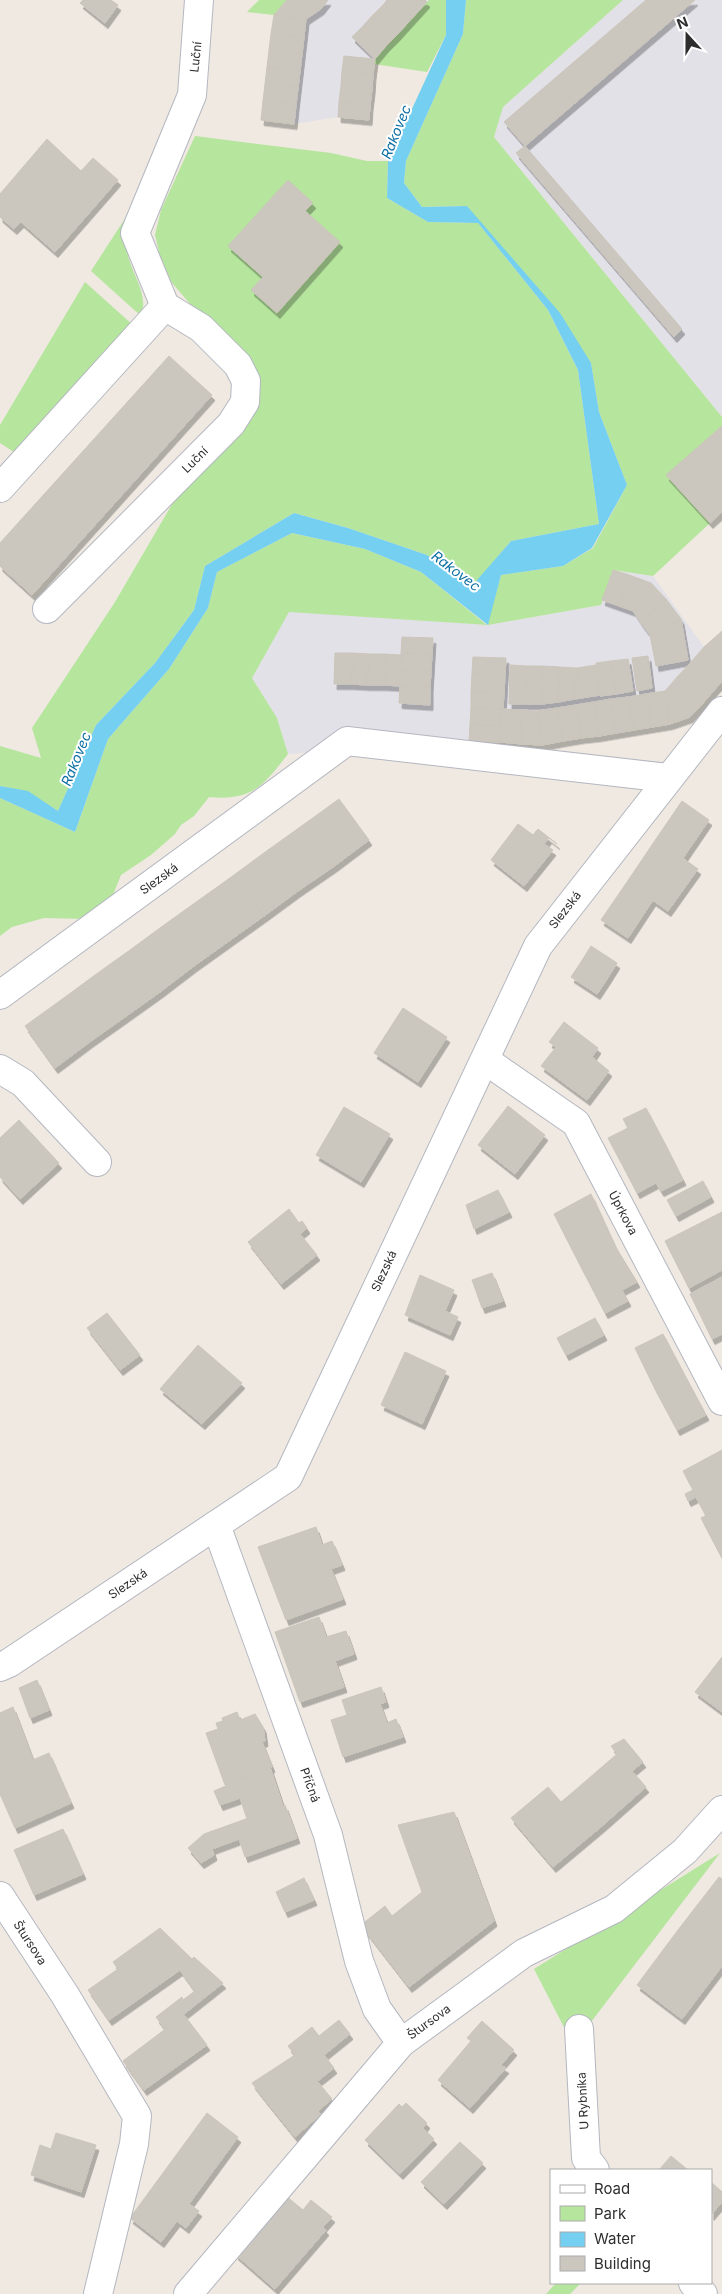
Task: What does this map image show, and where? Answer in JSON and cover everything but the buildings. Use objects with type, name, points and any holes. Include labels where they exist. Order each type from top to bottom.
[{"type":"street","name":"Luční","points":[[47,609],[231,424],[246,402],[246,381],[238,365],[201,328],[165,306],[135,233],[192,95],[200,0]]},
{"type":"street","points":[[0,488],[165,306]]},
{"type":"street","name":"Slezská","points":[[0,1667],[9,1663],[288,1477],[538,946],[668,778],[720,717]]},
{"type":"street","name":"Slezská","points":[[0,996],[347,741],[668,778]]},
{"type":"street","name":"Úprkova","points":[[485,1060],[576,1123],[722,1401]]},
{"type":"street","points":[[0,1070],[23,1084],[97,1162]]},
{"type":"street","name":"Příčná","points":[[216,1525],[328,1835],[359,1961],[377,2009],[401,2043]]},
{"type":"street","name":"Štursova","points":[[188,2294],[401,2043],[524,1953],[614,1909],[685,1851],[722,1810]]},
{"type":"street","name":"Štursova","points":[[0,1896],[65,1995],[136,2116],[134,2144],[98,2294]]},
{"type":"street","name":"U Rybníka","points":[[579,2029],[586,2158],[594,2169]]},
{"type":"street","points":[[694,2284],[703,2294]]},
{"type":"shaded area","points":[[287,0],[429,0],[375,59],[369,120],[338,117],[294,124],[261,120],[274,15]]},
{"type":"shaded area","points":[[623,0],[722,0],[722,417],[494,137],[503,107]]},
{"type":"shaded area","points":[[613,570],[653,576],[704,647],[722,682],[690,717],[670,724],[563,741],[522,744],[469,741],[288,754],[277,718],[252,678],[289,611],[488,625],[601,605]]},
{"type":"green space","points":[[259,0],[287,0],[274,15],[247,12]]},
{"type":"green space","points":[[429,0],[446,0],[446,35],[427,72],[374,64],[375,59]]},
{"type":"green space","points":[[466,0],[623,0],[503,107],[494,137],[722,417],[722,426],[667,475],[710,523],[653,576],[613,570],[601,605],[488,625],[501,575],[563,566],[593,548],[627,485],[599,412],[591,363],[467,206],[422,207],[404,183],[406,161],[463,34]]},
{"type":"green space","points":[[195,136],[331,153],[367,161],[388,161],[387,198],[428,222],[478,223],[548,310],[578,370],[599,524],[511,541],[471,588],[427,555],[348,528],[294,513],[205,566],[194,610],[155,663],[96,725],[58,811],[28,792],[0,786],[0,746],[41,758],[32,728],[115,602],[178,494],[251,414],[205,321],[172,283],[160,256],[155,235],[161,210]]},
{"type":"green space","points":[[126,217],[128,256],[142,293],[143,308],[141,316],[91,271]]},
{"type":"green space","points":[[85,282],[134,326],[17,454],[0,443],[0,425]]},
{"type":"green space","points":[[292,533],[365,549],[421,572],[487,625],[289,612],[252,678],[277,718],[288,754],[271,775],[263,783],[246,794],[224,798],[209,797],[194,816],[181,825],[175,834],[151,855],[121,875],[111,900],[86,919],[44,918],[12,927],[0,936],[0,798],[75,832],[108,739],[169,669],[208,608],[217,572]]},
{"type":"green space","points":[[720,1853],[591,2022],[568,2035],[534,1969]]},
{"type":"green space","points":[[555,2284],[580,2284],[570,2294],[546,2294]]},
{"type":"water","points":[[446,0],[466,0],[463,34],[406,161],[404,183],[422,207],[467,206],[560,313],[591,363],[599,412],[627,485],[592,548],[563,566],[501,575],[488,625],[421,572],[365,549],[292,533],[217,572],[208,608],[169,669],[108,739],[75,832],[0,798],[0,786],[28,791],[58,811],[96,725],[155,663],[194,610],[205,566],[294,513],[348,528],[427,555],[471,587],[511,541],[599,524],[578,370],[548,310],[478,223],[428,222],[387,198],[388,161],[446,35]]},
{"type":"water label","name":"Rakovec","points":[[396,132]]},
{"type":"water label","name":"Rakovec","points":[[456,571]]},
{"type":"water label","name":"Rakovec","points":[[76,759]]}]
